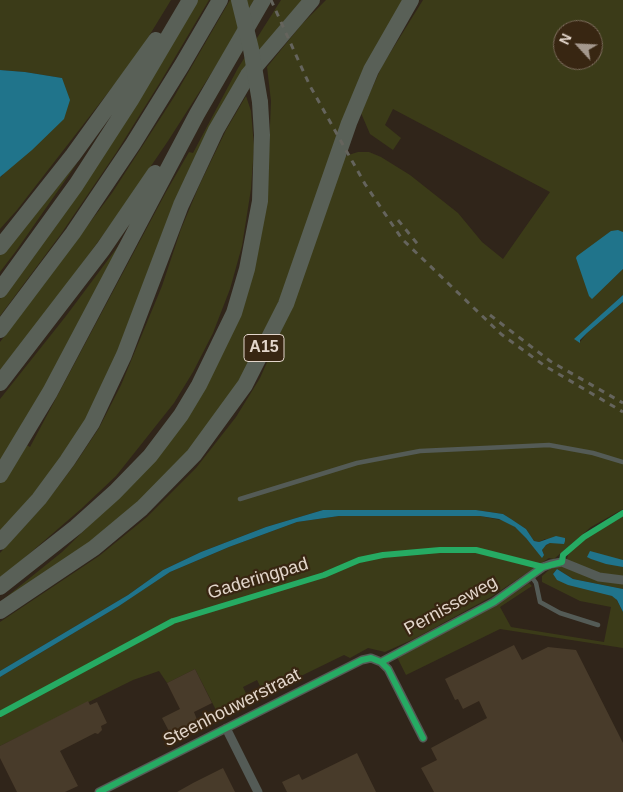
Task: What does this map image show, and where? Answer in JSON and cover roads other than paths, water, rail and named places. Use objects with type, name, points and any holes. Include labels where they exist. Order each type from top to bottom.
[{"type":"highway","points":[[0,247],[73,155],[185,0]]},
{"type":"highway","points":[[0,290],[76,185],[131,100],[190,0]]},
{"type":"highway","points":[[0,330],[73,232],[128,152],[220,0]]},
{"type":"highway","name":"A15","points":[[0,587],[76,527],[115,492],[150,456],[181,415],[199,385],[234,313],[247,269],[260,201],[262,135],[260,102],[251,49],[239,0]]},
{"type":"highway","points":[[0,475],[50,392],[197,114],[263,0]]},
{"type":"highway","points":[[0,542],[39,499],[92,423],[124,355],[181,205],[216,130],[248,75],[312,0]]},
{"type":"highway","name":"A15","points":[[0,611],[94,548],[142,508],[194,456],[245,385],[286,304],[349,123],[371,70],[411,0]]},
{"type":"highway","points":[[0,384],[103,249],[197,114]]},
{"type":"street","name":"Pernisseweg","points":[[381,662],[494,602],[543,568],[562,562],[599,577],[623,580]]},
{"type":"street","name":"Steenhouwerstraat","points":[[99,792],[362,660],[371,658],[381,662]]},
{"type":"street","points":[[381,662],[388,669],[424,738]]},
{"type":"street","points":[[226,728],[258,792]]},
{"type":"lane","points":[[240,499],[357,464],[420,452],[550,445],[593,453],[623,462]]},
{"type":"lane","points":[[531,576],[536,583],[540,602],[560,614],[598,625]]},
{"type":"water","points":[[0,70],[62,78],[70,100],[64,119],[0,177]]},
{"type":"water","points":[[618,230],[623,232],[623,269],[592,299],[589,296],[576,258],[611,231]]},
{"type":"water","points":[[623,295],[623,302],[587,333],[580,340],[580,343],[574,339]]},
{"type":"water","points":[[323,510],[476,510],[503,514],[526,529],[534,541],[539,542],[556,536],[565,538],[565,541],[564,544],[550,543],[546,545],[542,550],[544,555],[542,558],[515,527],[499,519],[480,516],[339,516],[297,522],[229,547],[170,572],[119,606],[0,677],[0,671],[128,595],[163,570],[201,552],[266,527]]},
{"type":"water","points":[[590,551],[623,560],[623,567],[591,559],[587,557]]},
{"type":"water","points":[[557,569],[573,579],[623,589],[623,612],[617,600],[612,596],[568,585],[557,580],[553,574]]},
{"type":"railway","points":[[271,0],[310,86],[365,184],[402,239],[501,334],[545,366],[623,412]]},
{"type":"railway","points":[[398,220],[420,247]]},
{"type":"railway","points":[[490,315],[550,361],[623,403]]}]
